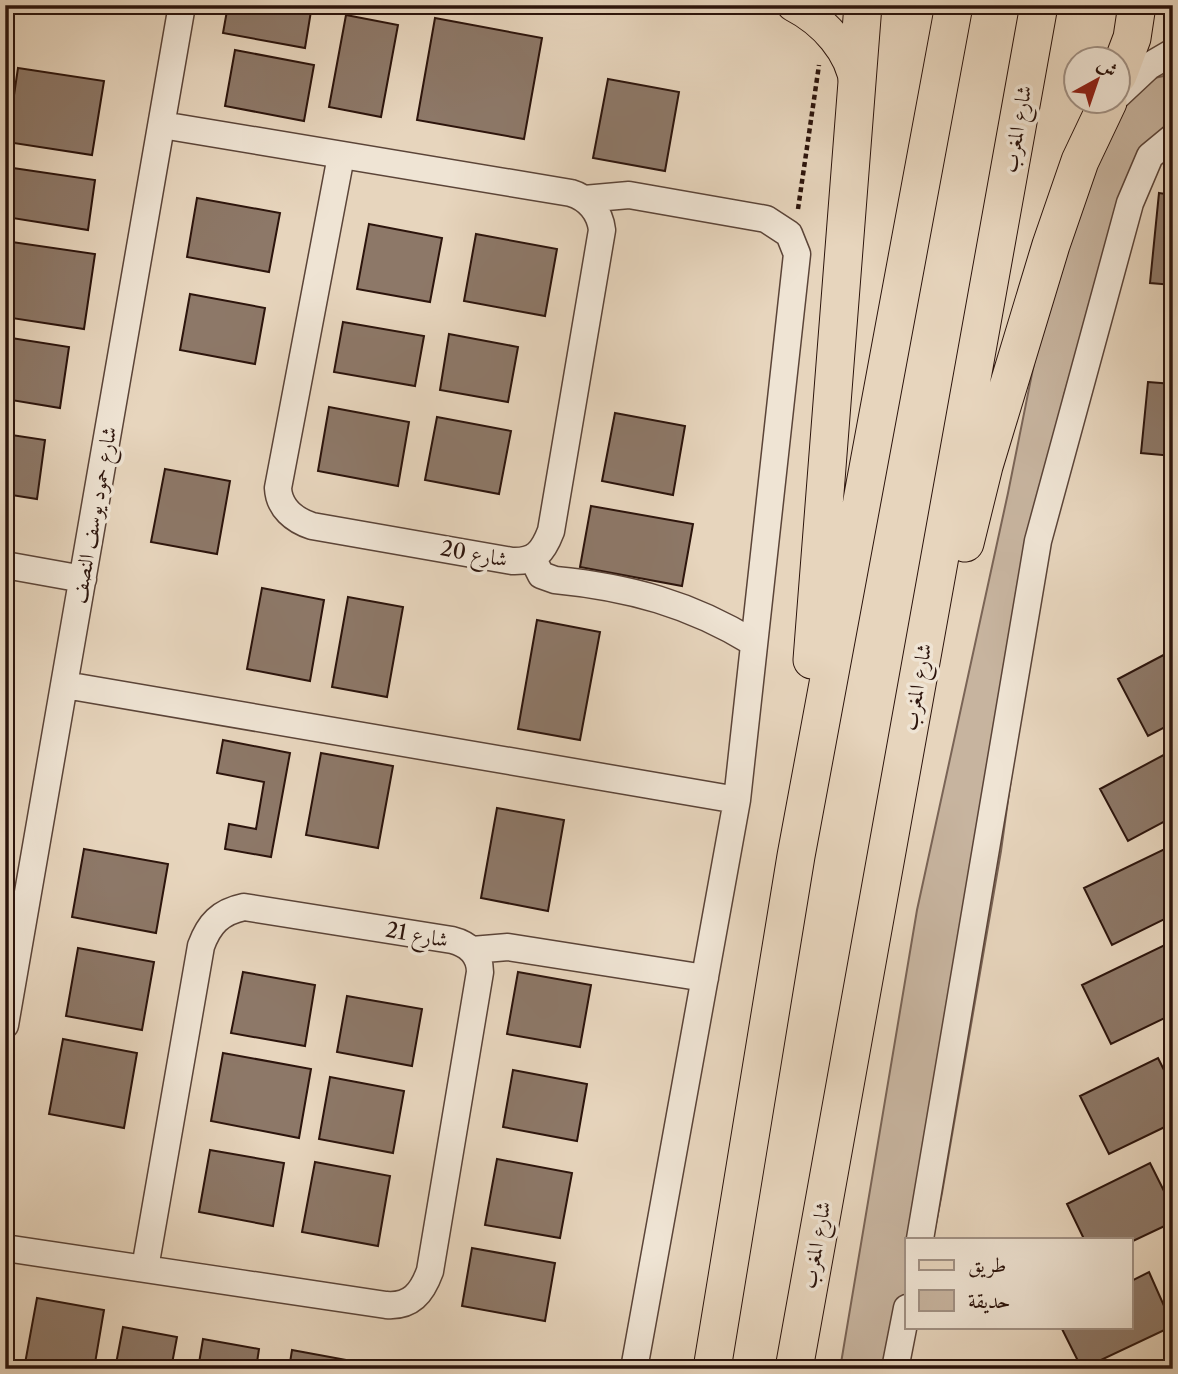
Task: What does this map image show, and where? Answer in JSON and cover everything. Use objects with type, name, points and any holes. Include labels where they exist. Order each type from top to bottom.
[{"type":"highway","points":[[796,856],[863,5]]},
{"type":"highway","points":[[712,1369],[796,856],[954,5]]},
{"type":"highway","name":"شارع المغرب","points":[[794,1369],[1039,5]]},
{"type":"highway","points":[[1129,46],[1137,5]]},
{"type":"highway","points":[[883,876],[984,466],[1051,245],[1080,161],[1103,116]]},
{"type":"main road","points":[[793,5],[824,26],[848,59],[856,82],[857,102]]},
{"type":"street","name":"شارع حمود يوسف النصف","points":[[5,1025],[182,5]]},
{"type":"street","points":[[1132,82],[1149,66],[1173,52]]},
{"type":"street","points":[[162,125],[570,193],[584,199],[597,195],[629,195],[766,219],[784,229],[793,240],[797,254],[737,800],[634,1369]]},
{"type":"street","points":[[920,1238],[1038,541],[1130,203],[1150,156],[1173,137]]},
{"type":"street","name":"شارع 20","points":[[341,156],[278,488],[279,499],[294,517],[312,526],[512,562],[533,559],[543,548],[551,531],[602,230],[598,214],[584,199]]},
{"type":"street","points":[[533,559],[541,575],[555,580],[655,596],[732,629],[754,643]]},
{"type":"street","points":[[5,565],[83,579]]},
{"type":"street","points":[[65,685],[737,800]]},
{"type":"street","name":"شارع 21","points":[[5,1248],[386,1305],[404,1304],[417,1296],[430,1271],[480,972],[479,960],[472,950],[452,940],[244,907],[226,912],[211,924],[201,946],[145,1268]]},
{"type":"street","points":[[472,950],[508,947],[705,978]]},
{"type":"street","points":[[895,1369],[905,1318]]},
{"type":"path","points":[[793,240],[824,26]]},
{"type":"green space","points":[[1173,74],[1173,125],[1135,161],[1064,395],[1001,851],[942,1193],[933,1238],[905,1238],[907,1369],[840,1369],[917,910],[1042,324],[1114,116],[1132,116],[1132,95],[1145,80]]},
{"type":"building","points":[[228,5],[312,5],[305,48],[223,33]]},
{"type":"building","points":[[346,15],[398,25],[381,117],[329,107]]},
{"type":"building","points":[[435,18],[542,38],[524,139],[417,120]]},
{"type":"building","points":[[235,50],[314,65],[304,121],[225,106]]},
{"type":"building","points":[[18,68],[104,81],[92,155],[7,142]]},
{"type":"building","points":[[608,79],[679,92],[665,171],[593,158]]},
{"type":"building","points":[[13,168],[95,180],[88,230],[6,217]]},
{"type":"building","points":[[1159,193],[1173,195],[1173,285],[1150,283]]},
{"type":"building","points":[[197,198],[280,213],[269,272],[187,257]]},
{"type":"building","points":[[369,224],[442,238],[430,302],[357,289]]},
{"type":"building","points":[[476,234],[557,249],[545,316],[464,301]]},
{"type":"building","points":[[5,241],[95,254],[84,329],[5,317]]},
{"type":"building","points":[[190,294],[265,308],[255,364],[180,350]]},
{"type":"building","points":[[343,322],[424,336],[415,386],[334,372]]},
{"type":"building","points":[[449,334],[518,347],[508,402],[440,390]]},
{"type":"building","points":[[5,337],[69,347],[60,408],[5,399]]},
{"type":"building","points":[[1148,382],[1173,384],[1173,456],[1141,453]]},
{"type":"building","points":[[329,407],[409,422],[398,486],[318,471]]},
{"type":"building","points":[[615,413],[685,426],[673,495],[602,481]]},
{"type":"building","points":[[437,417],[511,431],[499,494],[425,480]]},
{"type":"building","points":[[5,434],[45,440],[37,499],[5,494]]},
{"type":"building","points":[[165,469],[230,481],[217,554],[151,542]]},
{"type":"building","points":[[591,506],[693,524],[682,586],[580,567]]},
{"type":"building","points":[[262,588],[324,600],[310,681],[247,669]]},
{"type":"building","points":[[348,597],[403,607],[387,697],[332,687]]},
{"type":"building","points":[[537,620],[600,632],[580,740],[518,729]]},
{"type":"building","points":[[1173,650],[1173,723],[1148,736],[1118,679]]},
{"type":"building","points":[[223,740],[290,753],[271,857],[225,849],[229,824],[256,829],[264,782],[217,773]]},
{"type":"building","points":[[1173,750],[1173,817],[1128,841],[1100,789]]},
{"type":"building","points":[[321,753],[393,766],[378,848],[306,835]]},
{"type":"building","points":[[497,808],[564,820],[548,911],[481,898]]},
{"type":"building","points":[[1173,845],[1173,915],[1112,945],[1084,888]]},
{"type":"building","points":[[84,849],[168,864],[156,933],[72,917]]},
{"type":"building","points":[[1173,941],[1173,1014],[1111,1044],[1082,985]]},
{"type":"building","points":[[78,948],[154,962],[142,1030],[66,1016]]},
{"type":"building","points":[[243,972],[315,985],[305,1046],[231,1033]]},
{"type":"building","points":[[518,972],[591,985],[580,1047],[507,1034]]},
{"type":"building","points":[[347,996],[422,1009],[412,1066],[337,1052]]},
{"type":"building","points":[[63,1039],[137,1053],[124,1128],[49,1114]]},
{"type":"building","points":[[223,1053],[311,1069],[299,1138],[211,1121]]},
{"type":"building","points":[[1158,1058],[1173,1088],[1173,1123],[1109,1154],[1080,1096]]},
{"type":"building","points":[[513,1070],[587,1084],[577,1141],[503,1127]]},
{"type":"building","points":[[330,1077],[404,1091],[393,1153],[319,1139]]},
{"type":"building","points":[[210,1150],[284,1163],[273,1226],[199,1212]]},
{"type":"building","points":[[497,1159],[572,1173],[560,1238],[485,1225]]},
{"type":"building","points":[[315,1162],[390,1176],[378,1246],[302,1232]]},
{"type":"building","points":[[1150,1163],[1173,1209],[1173,1222],[1132,1242],[1132,1238],[1084,1238],[1067,1204]]},
{"type":"building","points":[[472,1248],[555,1263],[545,1321],[462,1306]]},
{"type":"building","points":[[1149,1272],[1173,1326],[1082,1369],[1062,1328],[1132,1328],[1132,1280]]},
{"type":"building","points":[[37,1298],[104,1310],[94,1369],[24,1369]]},
{"type":"building","points":[[123,1327],[177,1337],[171,1369],[115,1369]]},
{"type":"building","points":[[203,1339],[259,1349],[256,1369],[198,1369]]},
{"type":"building","points":[[292,1350],[352,1361],[351,1369],[289,1369]]}]
